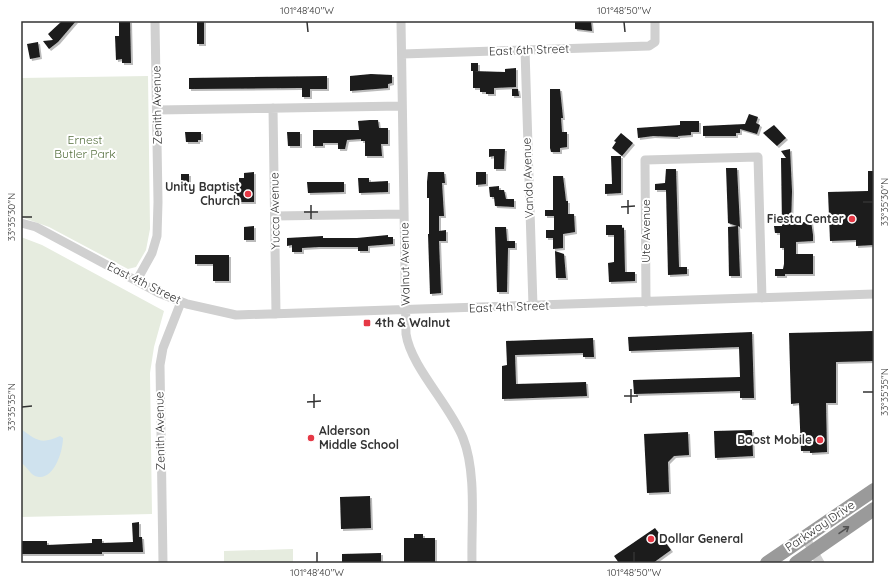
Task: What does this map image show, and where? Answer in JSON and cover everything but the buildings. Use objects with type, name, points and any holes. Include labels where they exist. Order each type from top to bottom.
[{"type":"highway","name":"Parkway Drive","points":[[767,563],[874,490]]},
{"type":"highway","name":"Parkway Drive","points":[[796,563],[817,557],[874,509]]},
{"type":"street","name":"Zenith Avenue","points":[[137,280],[152,253],[157,236],[158,202],[155,21]]},
{"type":"street","name":"Walnut Avenue","points":[[401,21],[406,334],[410,350],[458,427],[468,455],[471,472],[472,563]]},
{"type":"street","name":"East 6th Street","points":[[402,54],[649,46],[655,42],[655,21]]},
{"type":"street","name":"Vanda Avenue","points":[[525,50],[533,306]]},
{"type":"street","points":[[157,110],[402,106]]},
{"type":"street","name":"Yucca Avenue","points":[[273,108],[276,314]]},
{"type":"street","name":"Ute Avenue","points":[[646,302],[645,160],[758,157],[762,298]]},
{"type":"street","points":[[275,216],[404,214]]},
{"type":"street","name":"East 4th Street","points":[[21,223],[36,227],[181,302],[236,315],[874,294]]},
{"type":"street","name":"Zenith Avenue","points":[[163,563],[160,365],[163,348],[181,302]]},
{"type":"street","points":[[805,537],[817,557]]},
{"type":"green space","name":"Ernest Butler Park","points":[[148,76],[150,229],[146,250],[136,267],[128,269],[49,227],[21,217],[21,78]]},
{"type":"green space","points":[[21,237],[42,245],[164,311],[154,347],[150,373],[152,514],[21,517]]},
{"type":"green space","points":[[293,549],[293,563],[224,563],[224,551]]},
{"type":"water","points":[[21,429],[31,436],[43,441],[60,436],[63,438],[63,444],[56,465],[47,475],[41,477],[35,476],[21,463]]},
{"type":"place","name":"Unity Baptist Church","points":[[248,194]]},
{"type":"place","name":"Fiesta Center","points":[[852,219]]},
{"type":"place","name":"4th & Walnut","points":[[367,323]]},
{"type":"place","name":"Alderson Middle School","points":[[311,438]]},
{"type":"place","name":"Boost Mobile","points":[[820,440]]},
{"type":"place","name":"Dollar General","points":[[651,539]]}]
